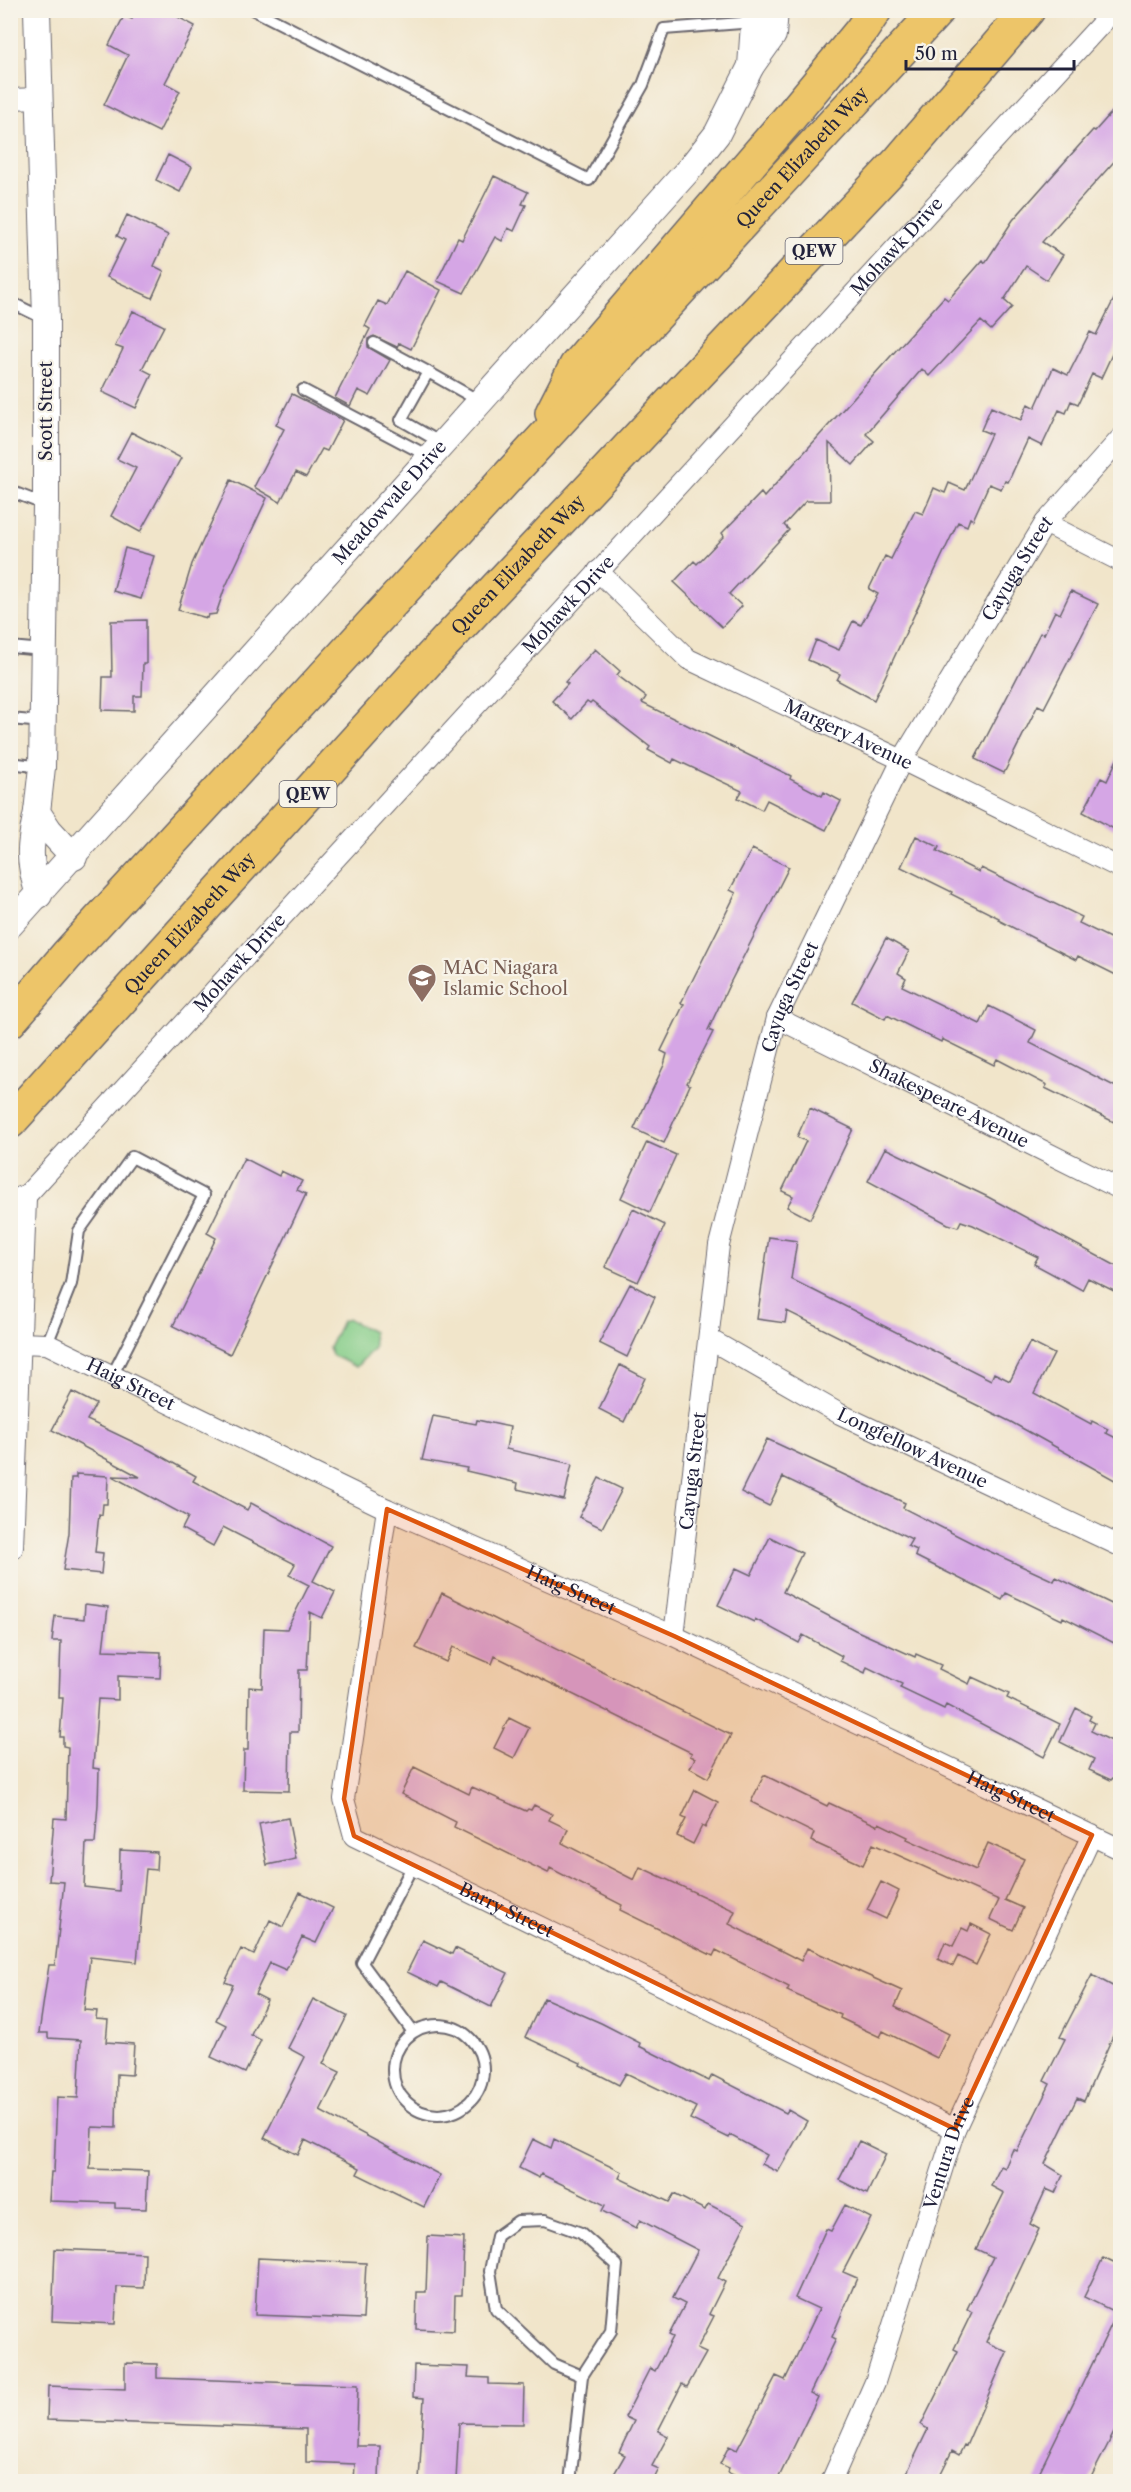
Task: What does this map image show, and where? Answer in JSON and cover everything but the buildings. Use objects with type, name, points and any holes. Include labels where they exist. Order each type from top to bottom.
[{"type":"highway","points":[[535,447],[576,366],[804,100],[861,32],[875,10]]},
{"type":"highway","name":"Queen Elizabeth Way","points":[[10,1021],[67,955],[938,10]]},
{"type":"highway","name":"Queen Elizabeth Way","points":[[10,1122],[433,655],[900,160],[1020,19],[1040,10]]},
{"type":"street","name":"Scott Street","points":[[37,10],[46,319],[46,505],[42,767],[37,812],[29,852],[30,866],[39,895]]},
{"type":"street","name":"Mohawk Drive","points":[[17,1206],[1114,10]]},
{"type":"street","name":"Meadowvale Drive","points":[[10,925],[74,857],[691,167],[717,134],[751,66],[761,14]]},
{"type":"street","points":[[10,99],[40,98]]},
{"type":"street","name":"Cayuga Street","points":[[674,1636],[719,1245],[777,1018],[902,760],[1045,523],[1120,439]]},
{"type":"street","points":[[1045,523],[1120,561]]},
{"type":"street","name":"Margery Avenue","points":[[598,571],[688,659],[902,760],[1120,868]]},
{"type":"street","points":[[37,812],[49,830],[74,857]]},
{"type":"street","name":"Shakespeare Avenue","points":[[777,1018],[1120,1189]]},
{"type":"street","points":[[10,1547],[18,1343],[17,1206]]},
{"type":"street","name":"Longfellow Avenue","points":[[709,1339],[840,1414],[1120,1546]]},
{"type":"street","name":"Haig Street","points":[[18,1343],[47,1344],[113,1374],[387,1509],[674,1636],[1120,1849]]},
{"type":"street","name":"Barry Street","points":[[387,1509],[344,1799],[354,1836],[955,2129]]},
{"type":"street","name":"Ventura Drive","points":[[831,2481],[876,2382],[955,2129],[1092,1835]]},
{"type":"lane","points":[[254,10],[589,180],[643,85],[664,29],[761,14]]},
{"type":"lane","points":[[10,302],[46,319]]},
{"type":"lane","points":[[374,343],[481,402]]},
{"type":"lane","points":[[428,372],[401,420],[437,451]]},
{"type":"lane","points":[[303,390],[437,451]]},
{"type":"lane","points":[[10,491],[46,505]]},
{"type":"lane","points":[[10,647],[44,650]]},
{"type":"lane","points":[[10,718],[43,722]]},
{"type":"lane","points":[[10,763],[42,767]]},
{"type":"lane","points":[[47,1344],[71,1284],[79,1230],[132,1157],[204,1195],[113,1374]]},
{"type":"lane","points":[[413,2032],[362,1963],[414,1865]]},
{"type":"lane","points":[[433,2025],[455,2027],[477,2046],[482,2060],[481,2082],[471,2101],[460,2110],[446,2115],[430,2115],[416,2110],[404,2100],[396,2087],[392,2072],[394,2057],[401,2043],[413,2032],[433,2025]]},
{"type":"lane","points":[[570,2481],[582,2376],[611,2331],[617,2265],[581,2233],[545,2220],[518,2221],[497,2236],[490,2271],[496,2309],[554,2364],[582,2376]]},
{"type":"highlighted area","points":[[387,1509],[674,1636],[1092,1835],[955,2129],[354,1836],[344,1799]]},
{"type":"green space","points":[[348,1319],[373,1332],[374,1348],[356,1367],[332,1355],[329,1348],[342,1321]]},
{"type":"place","name":"MAC Niagara Islamic School","points":[[422,1004]]}]
